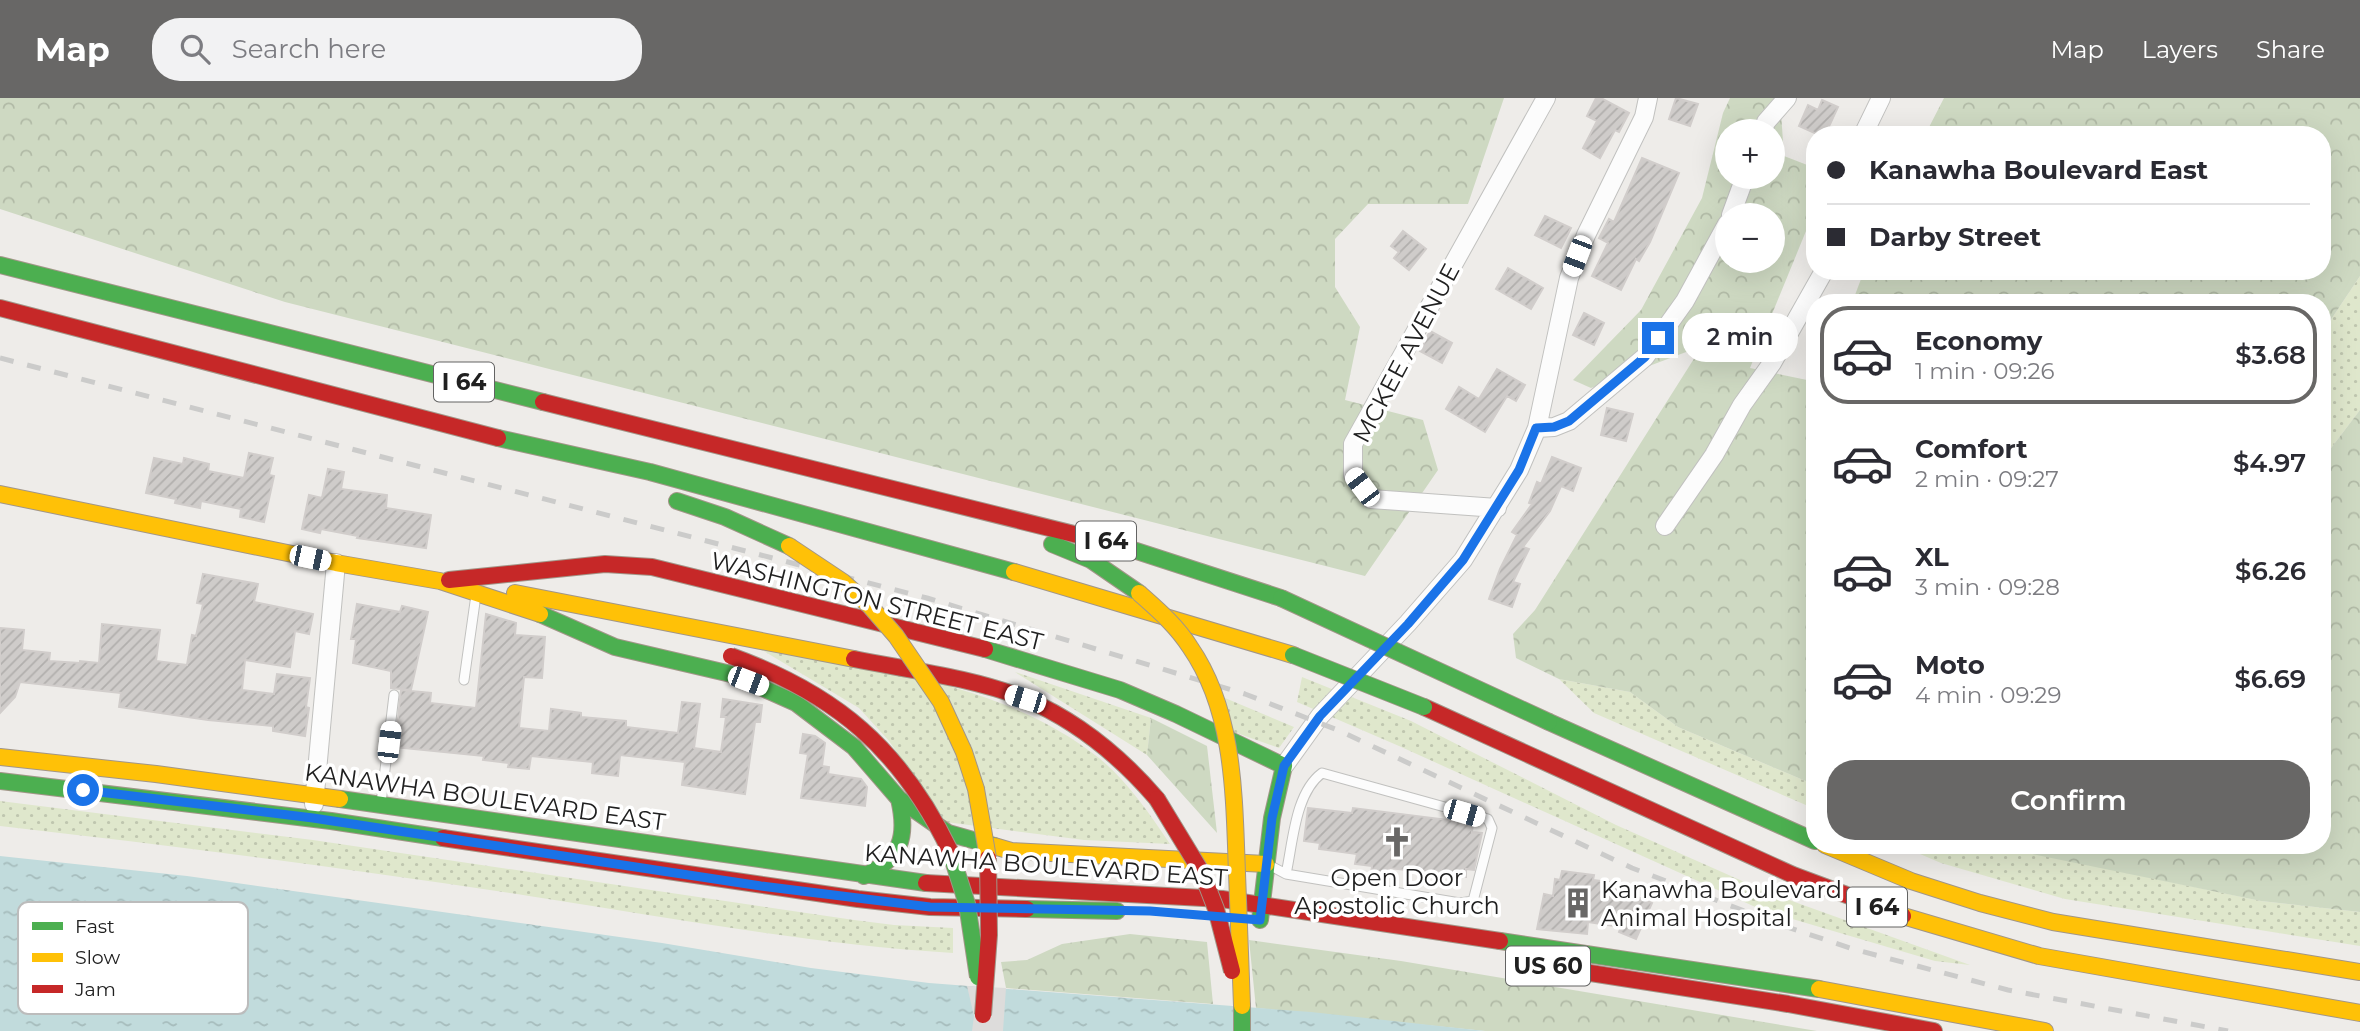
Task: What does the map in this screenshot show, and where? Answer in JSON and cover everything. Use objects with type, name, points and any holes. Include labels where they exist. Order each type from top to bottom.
[{"type":"main road","name":"I 64","points":[[0,265],[1104,541],[1280,598],[1806,837]]},
{"type":"main road","name":"I 64","points":[[0,307],[185,358],[494,437],[650,472],[1004,569],[1293,655],[1424,707],[1793,875],[1906,918],[2039,956],[2360,1013]]},
{"type":"main road","points":[[494,437],[621,482]]},
{"type":"main road","points":[[0,494],[336,563],[478,585],[851,658],[1012,695],[1058,715],[1088,734],[1133,771],[1157,799],[1182,836],[1202,873],[1215,907],[1242,1006]]},
{"type":"main road","points":[[660,495],[726,517],[789,546],[852,589],[898,638],[947,712],[974,779],[985,830],[991,877],[990,936],[982,1023]]},
{"type":"main road","points":[[928,497],[1091,560],[1139,593],[1171,621],[1194,654],[1215,697],[1230,749],[1236,823],[1242,1031]]},
{"type":"main road","name":"WASHINGTON STREET EAST","points":[[478,585],[605,564],[652,567],[996,652],[1120,690],[1284,766]]},
{"type":"main road","points":[[478,585],[615,647],[731,674],[796,703],[854,747],[899,799],[948,833],[1011,851],[1266,864]]},
{"type":"main road","points":[[540,614],[616,631]]},
{"type":"main road","points":[[725,655],[764,667],[826,700],[883,747],[907,778],[944,837],[955,864],[971,924],[982,1023]]},
{"type":"main road","name":"KANAWHA BOULEVARD EAST","points":[[0,757],[315,795],[930,884],[1222,899],[1261,913],[1384,940]]},
{"type":"main road","points":[[1261,913],[1275,798],[1284,766]]},
{"type":"main road","name":"KANAWHA BOULEVARD EAST","points":[[0,781],[313,818],[858,899],[930,907],[1136,911]]},
{"type":"main road","points":[[864,876],[890,862],[900,845],[904,815],[899,799]]},
{"type":"main road","name":"I 64","points":[[1846,854],[1911,881],[2053,922],[2360,972]]},
{"type":"main road","name":"KANAWHA BOULEVARD EAST","points":[[1205,916],[1261,913],[1823,990],[2045,1031]]},
{"type":"main road","name":"US 60","points":[[1518,961],[1788,1004],[1934,1031]]},
{"type":"street","name":"MCKEE AVENUE","points":[[1497,508],[1371,499],[1353,475],[1353,444],[1546,98]]},
{"type":"street","points":[[1284,766],[1320,716],[1408,624],[1463,560],[1519,470],[1536,428],[1569,278],[1586,235],[1644,117],[1648,98]]},
{"type":"street","points":[[1769,119],[1787,98]]},
{"type":"street","points":[[1867,126],[1881,98]]},
{"type":"street","points":[[1536,428],[1554,427],[1569,421],[1645,357],[1685,300],[1715,246]]},
{"type":"street","points":[[1665,526],[1714,456],[1742,405],[1772,363],[1806,303]]},
{"type":"street","points":[[313,818],[336,563]]},
{"type":"lane","points":[[464,680],[478,585]]},
{"type":"lane","points":[[381,805],[394,695]]},
{"type":"lane","points":[[1266,864],[1286,874],[1460,903],[1473,901],[1492,828],[1488,819],[1322,773],[1313,780],[1303,795],[1286,874]]},
{"type":"green space","points":[[0,98],[1504,98],[1468,204],[1368,204],[1335,239],[1335,287],[1360,327],[1345,400],[1423,420],[1438,470],[1365,576],[285,302],[0,209]]},
{"type":"green space","points":[[1730,98],[1780,98],[1781,119],[1722,119]]},
{"type":"green space","points":[[1944,98],[2360,98],[2360,276],[2331,320],[2331,294],[1855,294],[1861,280],[2331,280],[2331,126],[1930,126]]},
{"type":"green space","points":[[1715,145],[1715,189],[1785,189],[1785,156],[1806,165],[1806,231],[1750,368],[1806,380],[1806,781],[1678,727],[1630,692],[1559,679],[1516,658],[1513,634],[1535,610],[1702,346],[1591,388],[1573,380],[1641,310],[1702,198]]},
{"type":"green space","points":[[2360,276],[2360,410],[2331,448],[2331,320]]},
{"type":"green space","points":[[2360,410],[2360,912],[2261,901],[2032,854],[2331,854],[2331,448]]},
{"type":"green space","points":[[757,647],[936,683],[1022,712],[1062,732],[1110,767],[1138,798],[1170,844],[1084,840],[946,822],[889,741],[859,708]]},
{"type":"green space","points":[[1015,672],[1151,718],[1147,755]]},
{"type":"green space","points":[[1302,677],[1411,721],[1616,825],[1767,892],[1970,965],[1935,961],[1762,910],[1297,702]]},
{"type":"green space","points":[[1559,679],[1630,692],[1678,727],[1806,781],[1806,805],[1594,713]]},
{"type":"green space","points":[[1225,698],[1294,727],[1279,748],[1231,731]]},
{"type":"green space","points":[[1151,718],[1207,746],[1217,833],[1147,755]]},
{"type":"green space","points":[[0,801],[313,840],[854,920],[953,928],[953,953],[794,937],[331,867],[0,826]]},
{"type":"green space","points":[[1920,854],[2038,854],[2261,901],[2360,912],[2360,946],[2065,899],[1941,863]]},
{"type":"green space","points":[[1130,934],[1207,942],[1213,1004],[1006,988],[1001,962],[1027,960],[1062,944]]},
{"type":"green space","points":[[1249,940],[1401,961],[1817,1031],[1485,1031],[1256,1008]]},
{"type":"water","points":[[0,856],[187,876],[929,983],[1311,1012],[1485,1031],[0,1031]]},
{"type":"pier","points":[[967,986],[1006,988],[1003,1031],[972,1031],[974,1016]]},
{"type":"building","points":[[1596,98],[1629,113],[1619,132],[1615,130],[1600,158],[1583,148],[1597,121],[1587,116]]},
{"type":"building","points":[[1676,98],[1698,104],[1690,126],[1669,119]]},
{"type":"building","points":[[1822,100],[1838,107],[1829,126],[1806,126],[1806,129],[1799,126],[1808,105],[1818,110]]},
{"type":"building","points":[[1642,158],[1679,173],[1650,242],[1639,261],[1636,259],[1621,290],[1592,276],[1608,243],[1599,238],[1609,219],[1614,222]]},
{"type":"building","points":[[1545,216],[1571,228],[1561,248],[1535,235]]},
{"type":"building","points":[[1403,231],[1426,249],[1409,270],[1394,258],[1399,252],[1391,246]]},
{"type":"building","points":[[1508,268],[1543,288],[1531,309],[1496,289]]},
{"type":"building","points":[[1584,313],[1604,323],[1594,345],[1573,335]]},
{"type":"building","points":[[1430,331],[1452,343],[1442,363],[1420,351]]},
{"type":"building","points":[[1497,369],[1525,385],[1516,401],[1507,396],[1485,432],[1446,409],[1459,387],[1479,399]]},
{"type":"building","points":[[1607,408],[1633,414],[1626,441],[1601,435]]},
{"type":"building","points":[[249,453],[273,458],[269,475],[274,476],[264,522],[240,517],[241,509],[201,501],[200,508],[175,503],[176,499],[146,493],[154,458],[183,464],[184,458],[209,464],[208,471],[244,478]]},
{"type":"building","points":[[1552,457],[1581,468],[1573,491],[1561,486],[1550,511],[1523,547],[1529,549],[1513,582],[1520,584],[1512,607],[1489,599],[1517,535],[1512,532],[1532,504],[1529,503],[1537,482],[1541,484]]},
{"type":"building","points":[[328,469],[344,472],[341,489],[387,495],[386,508],[431,515],[426,548],[357,538],[358,536],[321,529],[320,533],[302,529],[309,495],[322,498]]},
{"type":"building","points":[[203,574],[258,584],[254,602],[313,614],[309,634],[295,631],[290,667],[245,660],[242,690],[274,694],[277,674],[310,678],[305,736],[273,731],[273,726],[119,707],[121,693],[20,682],[15,697],[0,713],[0,628],[24,630],[22,650],[50,653],[49,661],[80,663],[99,663],[102,624],[160,630],[156,661],[187,665],[192,635],[196,636],[203,604],[197,603]]},
{"type":"building","points":[[357,604],[400,612],[402,606],[428,612],[411,690],[391,688],[391,671],[353,663],[356,639],[351,639]]},
{"type":"building","points":[[486,614],[516,623],[515,635],[545,637],[542,678],[524,677],[519,728],[549,731],[551,709],[581,713],[581,717],[626,721],[626,727],[678,733],[682,702],[700,704],[694,748],[721,752],[726,717],[721,717],[723,699],[762,705],[760,722],[755,722],[745,794],[682,785],[685,762],[620,755],[618,776],[592,773],[593,762],[531,756],[529,769],[483,760],[484,756],[395,747],[401,690],[431,693],[430,703],[476,708]]},
{"type":"building","points":[[803,734],[815,736],[825,743],[822,766],[829,767],[828,774],[861,779],[867,787],[865,806],[801,798],[808,754],[800,753]]},
{"type":"building","name":"Open Door Apostolic Church","points":[[1308,808],[1352,813],[1353,808],[1473,823],[1472,832],[1482,833],[1474,870],[1466,869],[1466,877],[1389,868],[1388,876],[1371,874],[1372,866],[1355,864],[1357,854],[1319,849],[1320,843],[1304,841]]},
{"type":"building","name":"Kanawha Boulevard Animal Hospital","points":[[1562,871],[1594,875],[1593,880],[1616,883],[1616,888],[1652,903],[1636,939],[1619,932],[1621,927],[1588,922],[1587,934],[1537,929],[1544,894],[1553,896],[1555,879],[1560,880]]},
{"type":"railway","points":[[0,358],[927,598],[1245,694],[1340,731],[1632,868],[1781,925],[1853,949],[2008,990],[2228,1031]]},
{"type":"traffic: fast","points":[[0,265],[543,402]]},
{"type":"traffic: fast","points":[[498,438],[650,472],[1014,572]]},
{"type":"traffic: fast","points":[[677,501],[725,517],[789,546]]},
{"type":"traffic: fast","points":[[1052,544],[1091,560],[1139,593]]},
{"type":"traffic: fast","points":[[1118,545],[1281,598]]},
{"type":"traffic: fast","points":[[1281,598],[1549,722]]},
{"type":"traffic: fast","points":[[540,614],[615,647],[731,674],[796,703],[854,747],[899,799],[948,833],[994,846]]},
{"type":"traffic: fast","points":[[985,649],[1120,690],[1284,766],[1272,818],[1260,920]]},
{"type":"traffic: fast","points":[[1293,655],[1424,707]]},
{"type":"traffic: fast","points":[[1549,722],[1806,837]]},
{"type":"traffic: fast","points":[[0,781],[331,821],[443,838]]},
{"type":"traffic: fast","points":[[340,799],[926,883]]},
{"type":"traffic: fast","points":[[864,876],[886,862],[899,845],[903,825],[899,799]]},
{"type":"traffic: fast","points":[[950,851],[967,904],[978,977]]},
{"type":"traffic: fast","points":[[1027,909],[1117,911]]},
{"type":"traffic: fast","points":[[1500,941],[1819,989]]},
{"type":"traffic: fast","points":[[1242,1006],[1242,1031]]},
{"type":"traffic: slow","points":[[0,494],[336,563],[440,581],[540,614]]},
{"type":"traffic: slow","points":[[789,546],[843,582],[870,606],[896,636],[941,702],[964,752],[976,789],[988,858]]},
{"type":"traffic: slow","points":[[1014,572],[1293,655]]},
{"type":"traffic: slow","points":[[515,593],[854,659]]},
{"type":"traffic: slow","points":[[1139,593],[1185,639],[1205,672],[1224,727],[1235,815],[1242,1006]]},
{"type":"traffic: slow","points":[[0,757],[156,774],[340,799]]},
{"type":"traffic: slow","points":[[994,846],[1011,851],[1266,864]]},
{"type":"traffic: slow","points":[[1846,854],[1911,881],[2053,922],[2360,972]]},
{"type":"traffic: slow","points":[[1903,916],[2039,956],[2360,1013]]},
{"type":"traffic: slow","points":[[1819,989],[2045,1031]]},
{"type":"traffic: jam","points":[[0,308],[498,438]]},
{"type":"traffic: jam","points":[[543,402],[1118,545]]},
{"type":"traffic: jam","points":[[449,580],[605,564],[652,567],[985,649]]},
{"type":"traffic: jam","points":[[731,656],[803,688],[862,730],[887,754],[910,783],[950,851]]},
{"type":"traffic: jam","points":[[854,659],[963,680],[1026,699],[1080,729],[1129,769],[1157,799]]},
{"type":"traffic: jam","points":[[1424,707],[1793,875],[1903,916]]},
{"type":"traffic: jam","points":[[1157,799],[1202,873],[1216,909],[1232,971]]},
{"type":"traffic: jam","points":[[443,838],[858,899],[930,907],[1027,909]]},
{"type":"traffic: jam","points":[[983,1015],[989,935],[988,858]]},
{"type":"traffic: jam","points":[[926,883],[1222,899],[1500,941]]},
{"type":"traffic: jam","points":[[1533,964],[1788,1004],[1934,1031]]},
{"type":"place","name":"Open Door Apostolic Church","points":[[1397,842]]},
{"type":"place","name":"Kanawha Boulevard Animal Hospital","points":[[1578,903]]},
{"type":"route","points":[[83,790],[313,818],[761,886],[930,907],[1150,911],[1260,920],[1275,798],[1284,766],[1320,716],[1408,624],[1463,560],[1519,470],[1536,428],[1554,427],[1569,421],[1645,357],[1658,338]]}]
